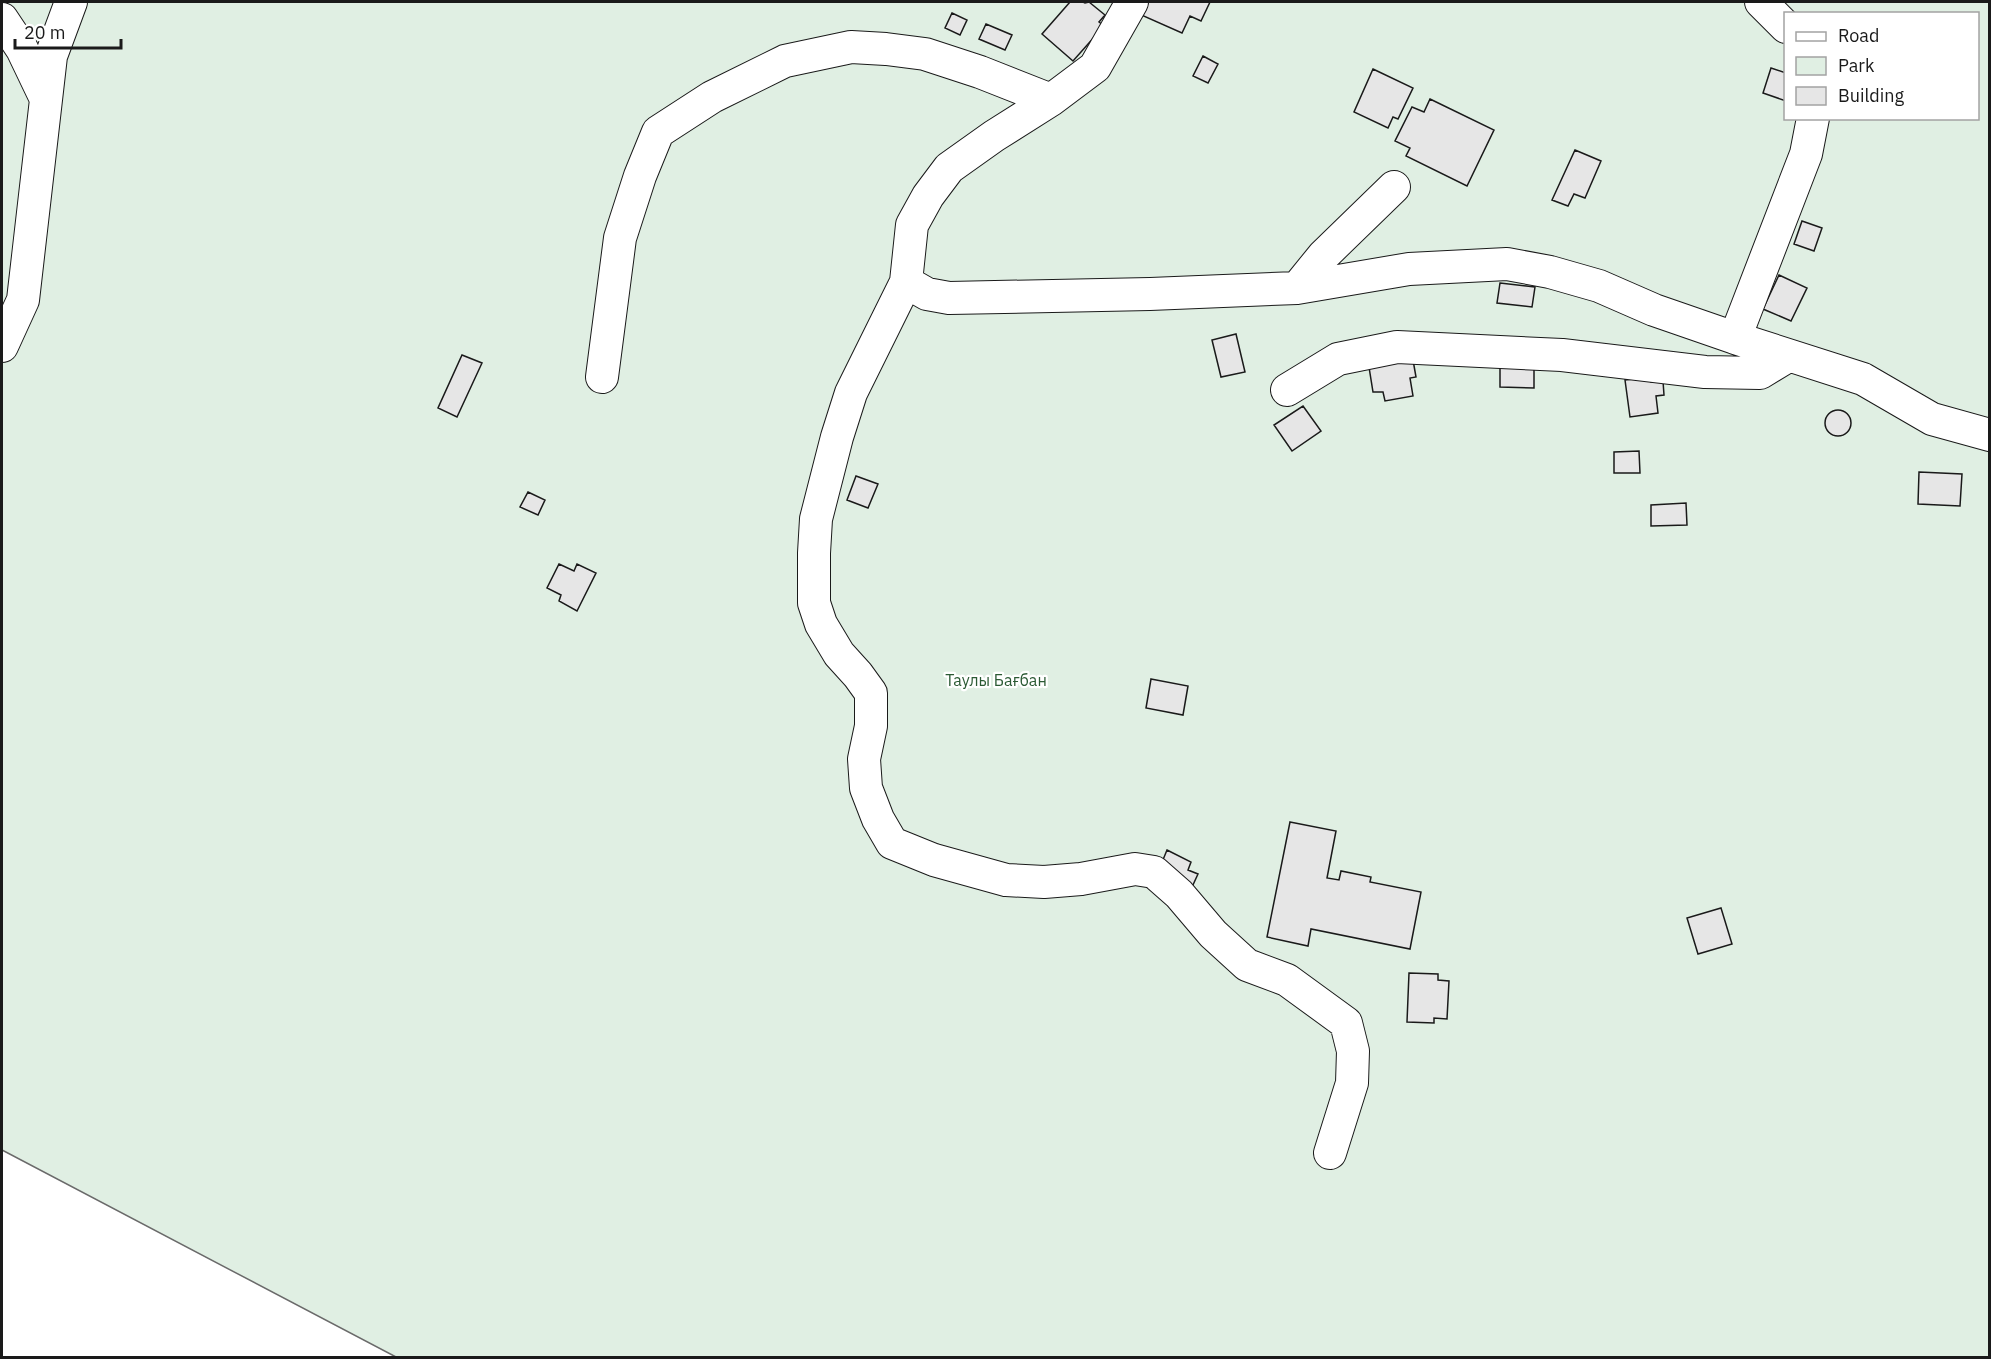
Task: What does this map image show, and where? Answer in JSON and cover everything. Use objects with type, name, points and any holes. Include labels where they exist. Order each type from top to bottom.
[{"type":"street","points":[[2,346],[22,300],[51,56],[71,2]]},
{"type":"street","points":[[1132,2],[1095,67],[1051,100],[994,136],[950,168],[928,196],[912,225],[906,282],[852,393],[837,437],[816,519],[814,603],[821,624],[839,654],[871,693],[871,726],[864,759],[866,788],[878,819],[892,843],[934,860],[1006,880],[1044,882],[1081,879],[1135,869],[1154,872],[1179,894],[1213,934],[1247,965],[1287,980],[1346,1023],[1353,1051],[1352,1083],[1330,1153]]},
{"type":"street","points":[[1761,2],[1784,26]]},
{"type":"street","points":[[2,19],[22,49],[45,97]]},
{"type":"street","points":[[602,377],[620,238],[640,176],[658,132],[712,97],[785,61],[851,47],[925,54],[980,72],[1051,100]]},
{"type":"street","points":[[1735,338],[1806,154],[1813,120]]},
{"type":"street","points":[[1297,288],[1323,256],[1394,187]]},
{"type":"street","points":[[906,282],[927,294],[949,298],[1162,294],[1297,288],[1408,269],[1507,264],[1550,272],[1599,286],[1654,309],[1735,338],[1863,379],[1932,419],[1989,435]]},
{"type":"street","points":[[1287,390],[1338,359],[1397,347],[1562,355],[1716,372],[1760,373],[1788,356]]},
{"type":"green space","name":"Таулы Бағбан","points":[[2,2],[1989,2],[1989,1357],[396,1357],[2,1150]]},
{"type":"building","points":[[1070,2],[1089,2],[1105,15],[1099,22],[1104,26],[1073,61],[1042,34]]},
{"type":"building","points":[[1145,2],[1210,2],[1201,21],[1190,16],[1182,33],[1139,14]]},
{"type":"building","points":[[952,13],[967,20],[960,35],[945,28]]},
{"type":"building","points":[[986,24],[1012,35],[1005,50],[979,39]]},
{"type":"building","points":[[1203,56],[1218,64],[1208,83],[1193,76]]},
{"type":"building","points":[[1771,68],[1784,72],[1784,100],[1763,93]]},
{"type":"building","points":[[1373,69],[1413,88],[1398,119],[1393,117],[1388,128],[1354,112]]},
{"type":"building","points":[[1430,99],[1494,130],[1467,186],[1406,156],[1410,148],[1395,141],[1412,107],[1424,112]]},
{"type":"building","points":[[1575,150],[1601,161],[1585,198],[1574,194],[1568,206],[1552,200]]},
{"type":"building","points":[[1802,221],[1822,228],[1814,251],[1794,244]]},
{"type":"building","points":[[1779,275],[1807,288],[1791,321],[1763,309]]},
{"type":"building","points":[[1500,283],[1535,287],[1532,307],[1497,303]]},
{"type":"building","points":[[1236,334],[1245,372],[1221,377],[1212,340]]},
{"type":"building","points":[[462,355],[482,363],[457,417],[438,408]]},
{"type":"building","points":[[1413,360],[1416,377],[1410,378],[1413,396],[1385,401],[1383,392],[1373,392],[1369,367]]},
{"type":"building","points":[[1500,365],[1534,365],[1534,388],[1500,387]]},
{"type":"building","points":[[1650,377],[1651,382],[1663,381],[1664,395],[1656,396],[1658,413],[1630,417],[1625,380]]},
{"type":"building","points":[[1303,406],[1321,431],[1292,451],[1274,425]]},
{"type":"building","points":[[1838,410],[1847,414],[1851,423],[1847,432],[1838,436],[1829,432],[1825,423],[1829,414]]},
{"type":"building","points":[[1639,451],[1640,473],[1614,473],[1614,452]]},
{"type":"building","points":[[1919,472],[1962,474],[1960,506],[1918,504]]},
{"type":"building","points":[[856,476],[878,484],[868,508],[847,500]]},
{"type":"building","points":[[528,492],[545,500],[538,515],[520,507]]},
{"type":"building","points":[[1686,503],[1687,525],[1651,526],[1651,505]]},
{"type":"building","points":[[559,564],[574,571],[577,564],[596,573],[577,611],[559,601],[561,595],[547,588]]},
{"type":"building","points":[[1151,679],[1188,686],[1183,715],[1146,708]]},
{"type":"building","points":[[1290,822],[1336,831],[1327,878],[1339,880],[1341,871],[1371,877],[1370,882],[1421,892],[1410,949],[1311,929],[1308,946],[1267,937]]},
{"type":"building","points":[[1167,850],[1191,862],[1188,870],[1198,874],[1192,887],[1158,872]]},
{"type":"building","points":[[1721,908],[1732,944],[1698,954],[1687,918]]},
{"type":"building","points":[[1409,973],[1438,974],[1438,980],[1449,981],[1447,1019],[1434,1018],[1434,1023],[1407,1022]]}]
